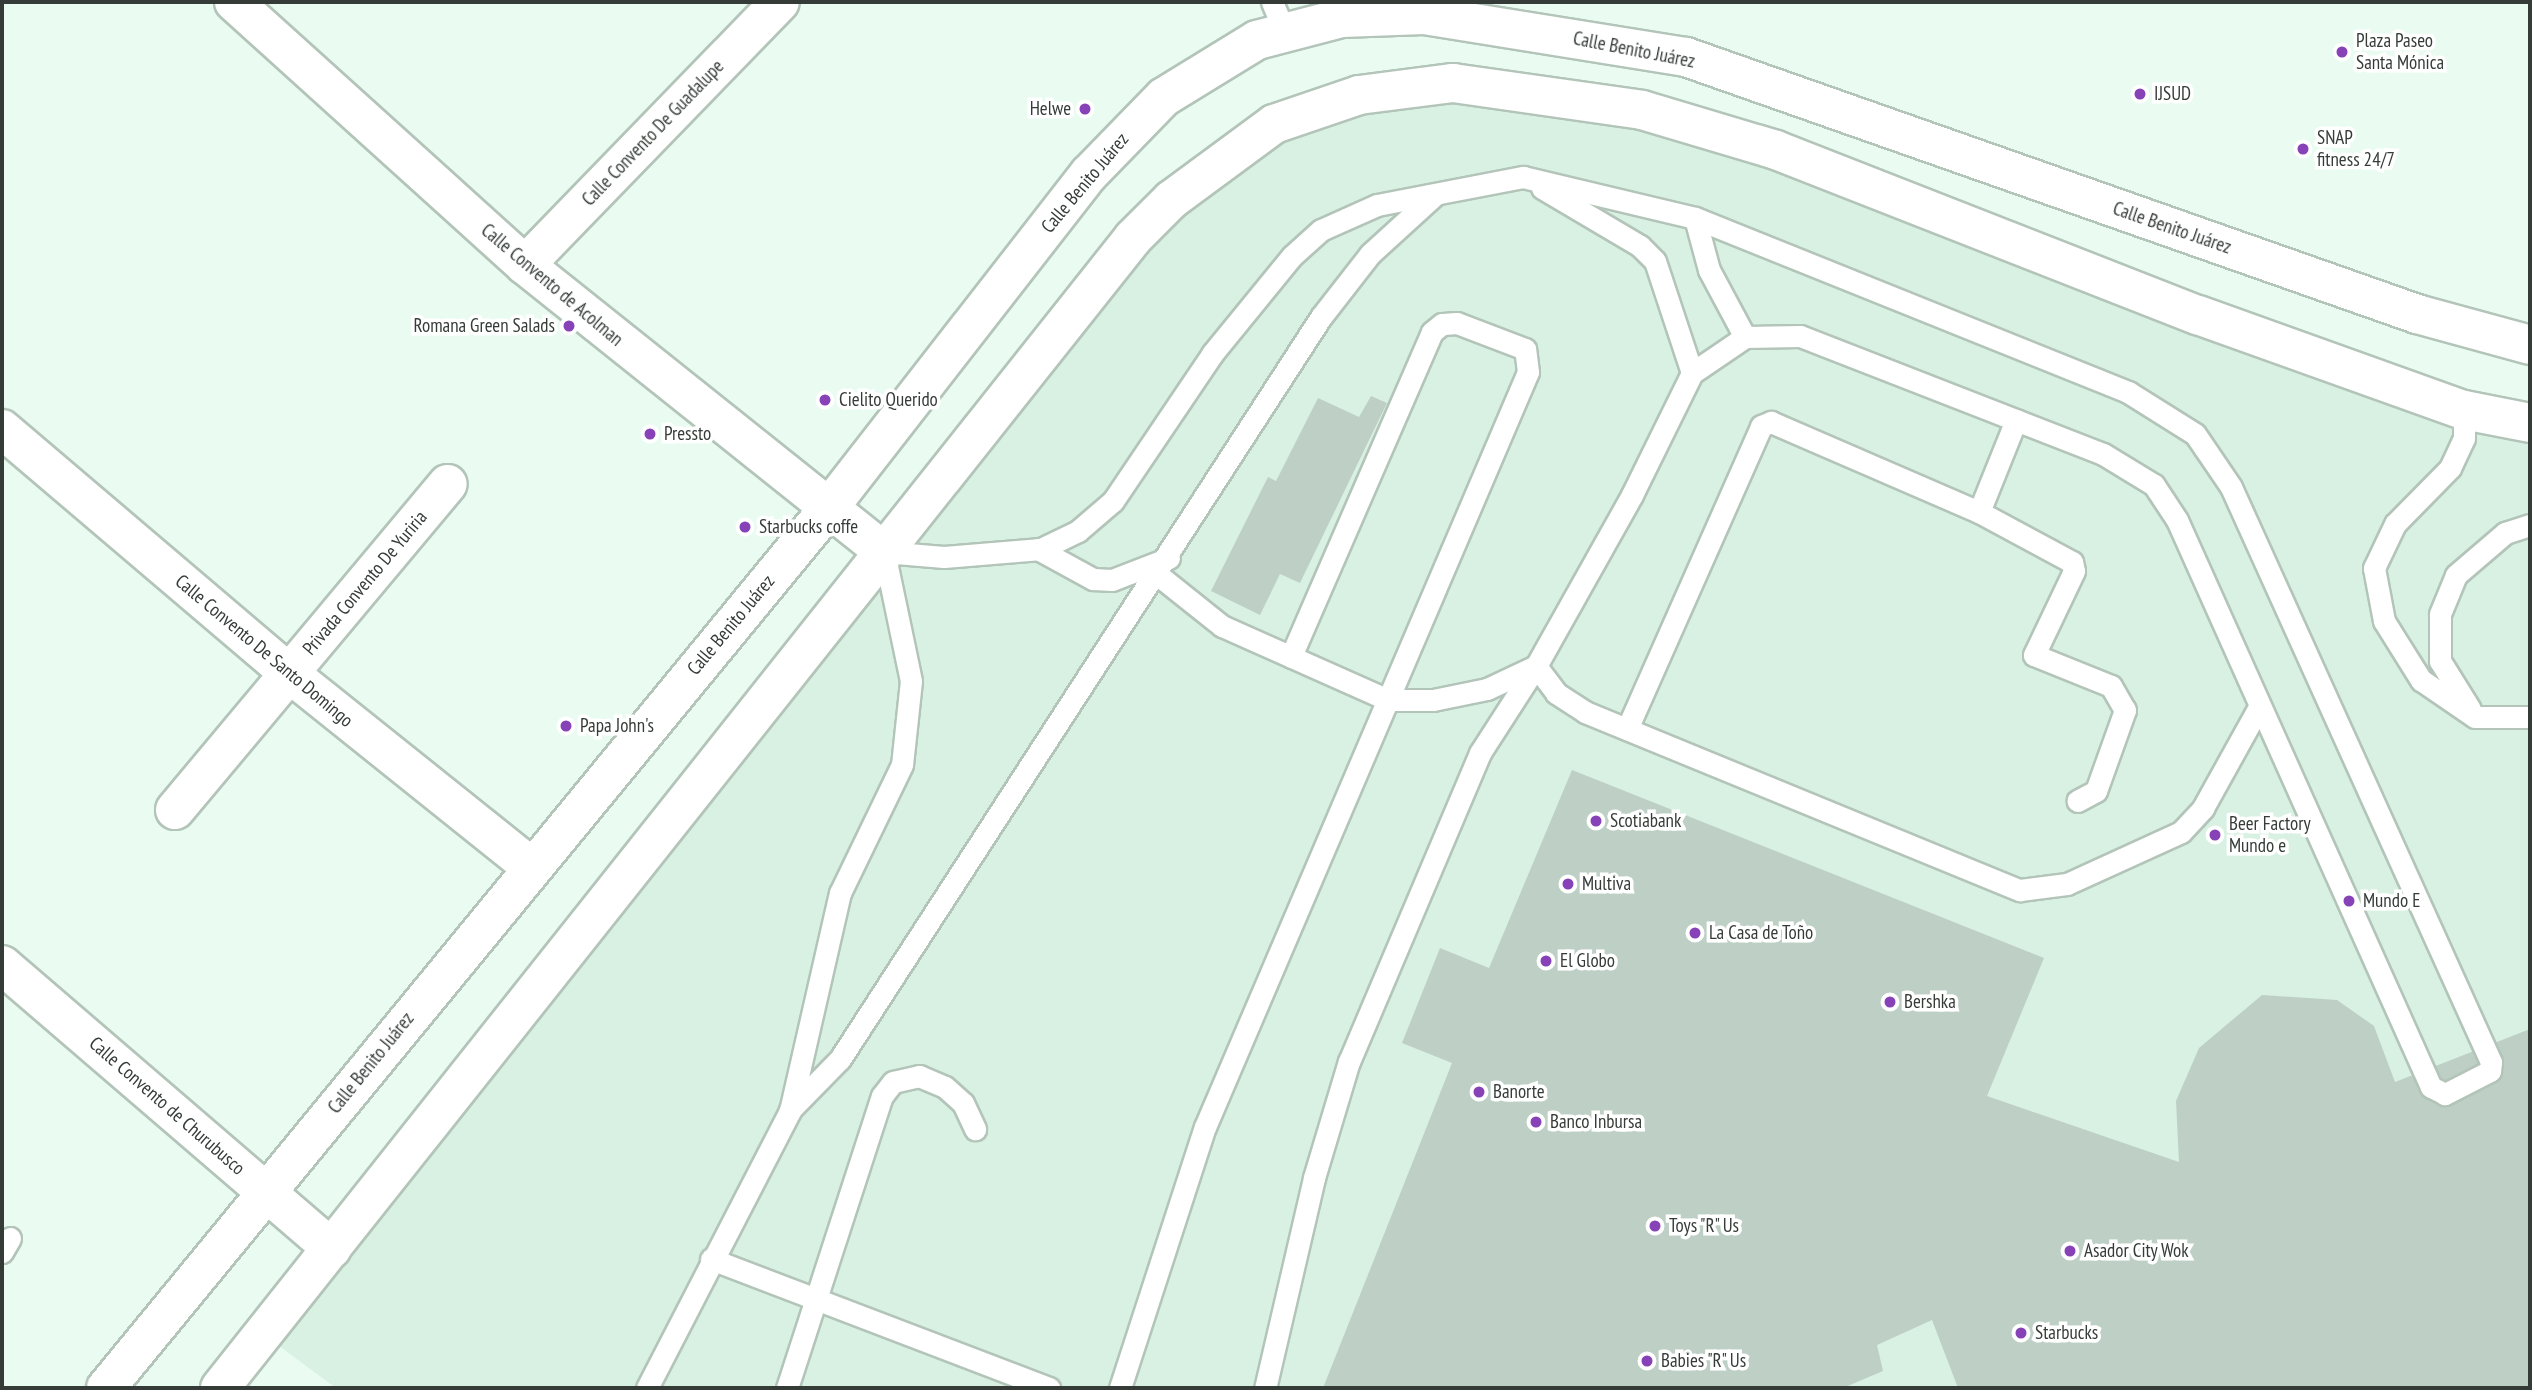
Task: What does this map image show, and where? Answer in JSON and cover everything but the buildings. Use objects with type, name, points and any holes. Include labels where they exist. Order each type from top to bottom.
[{"type":"main road","name":"Calle Convento de Acolman","points":[[234,2],[525,265],[884,552]]},
{"type":"main road","name":"Calle Convento De Guadalupe","points":[[525,265],[780,2]]},
{"type":"main road","name":"Calle Benito Juárez","points":[[106,1388],[530,866],[828,509],[1125,134],[1210,66],[1257,40],[1278,17],[1342,18],[1397,10],[1686,57],[2417,314],[2530,345]]},
{"type":"main road","points":[[220,1388],[1133,238],[1171,200],[1275,124],[1359,95],[1453,83],[1642,110],[1776,150],[2198,315],[2464,410],[2530,423]]},
{"type":"main road","name":"Calle Convento De Santo Domingo","points":[[2,429],[289,673],[530,866]]},
{"type":"main road","name":"Privada Convento De Yuriria","points":[[176,810],[448,484]]},
{"type":"main road","name":"Calle Convento de Churubusco","points":[[2,965],[331,1249]]},
{"type":"lane","points":[[1523,177],[1640,246],[1655,261],[1667,282],[1692,373]]},
{"type":"lane","points":[[647,1388],[711,1259],[790,1111],[840,893],[901,765],[911,681],[884,552],[944,556],[1038,549],[1078,531],[1113,501],[1212,354],[1292,256],[1321,230],[1377,205],[1523,177],[1695,218],[2128,392],[2195,434],[2231,487],[2491,1062],[2483,1077],[2445,1094],[2431,1087],[2177,520],[2154,485],[2103,453],[1800,336],[1745,337],[1692,373],[1632,495],[1536,666],[1480,753],[1349,1061],[1314,1178],[1265,1388]]},
{"type":"lane","points":[[790,1111],[840,1059],[1163,567],[1321,317],[1370,254],[1436,194]]},
{"type":"lane","points":[[1695,218],[1709,270],[1745,337]]},
{"type":"lane","points":[[1120,1388],[1205,1127],[1528,372],[1525,349],[1457,323],[1442,324],[1432,332],[1291,657]]},
{"type":"lane","points":[[2464,410],[2463,438],[2450,468],[2395,524],[2374,568],[2384,621],[2421,680],[2475,717],[2530,717]]},
{"type":"lane","points":[[1979,512],[2016,420]]},
{"type":"lane","points":[[1627,729],[1765,422],[1979,512],[2074,566],[2034,655],[2110,686],[2123,701],[2124,720],[2096,791],[2077,801]]},
{"type":"lane","points":[[2475,717],[2440,661],[2440,614],[2456,575],[2505,533],[2530,525]]},
{"type":"lane","points":[[1038,549],[1103,579],[1163,567]]},
{"type":"lane","points":[[1163,567],[1222,626],[1388,699],[1433,700],[1487,689],[1536,666]]},
{"type":"lane","points":[[1536,666],[1556,694],[1627,729],[2020,890],[2043,890],[2181,832],[2203,808],[2259,707]]},
{"type":"lane","points":[[787,1388],[882,1096],[893,1082],[919,1076],[945,1087],[963,1103],[975,1129]]},
{"type":"lane","points":[[711,1259],[1049,1388]]},
{"type":"shaded area","name":"Mundo E","points":[[1359,95],[1642,110],[2530,423],[2530,1388],[336,1388],[263,1334],[1171,200]]},
{"type":"place","name":"Plaza Paseo Santa Mónica","points":[[2342,52]]},
{"type":"place","name":"IJSUD","points":[[2140,94]]},
{"type":"place","name":"Helwe","points":[[1085,109]]},
{"type":"place","name":"SNAP fitness 24/7","points":[[2303,149]]},
{"type":"place","name":"Romana Green Salads","points":[[569,326]]},
{"type":"place","name":"Cielito Querido","points":[[825,400]]},
{"type":"place","name":"Pressto","points":[[650,434]]},
{"type":"place","name":"Starbucks coffe","points":[[745,527]]},
{"type":"place","name":"Papa John's","points":[[566,726]]},
{"type":"place","name":"Scotiabank","points":[[1596,821]]},
{"type":"place","name":"Beer Factory Mundo e","points":[[2215,835]]},
{"type":"place","name":"Multiva","points":[[1568,884]]},
{"type":"place","name":"Mundo E","points":[[2349,901]]},
{"type":"place","name":"La Casa de Toño","points":[[1695,933]]},
{"type":"place","name":"El Globo","points":[[1546,961]]},
{"type":"place","name":"Bershka","points":[[1890,1002]]},
{"type":"place","name":"Banorte","points":[[1479,1092]]},
{"type":"place","name":"Banco Inbursa","points":[[1536,1122]]},
{"type":"place","name":"Toys \"R\" Us","points":[[1655,1226]]},
{"type":"place","name":"Asador City Wok","points":[[2070,1251]]},
{"type":"place","name":"Starbucks","points":[[2021,1333]]},
{"type":"place","name":"Babies \"R\" Us","points":[[1647,1361]]}]
